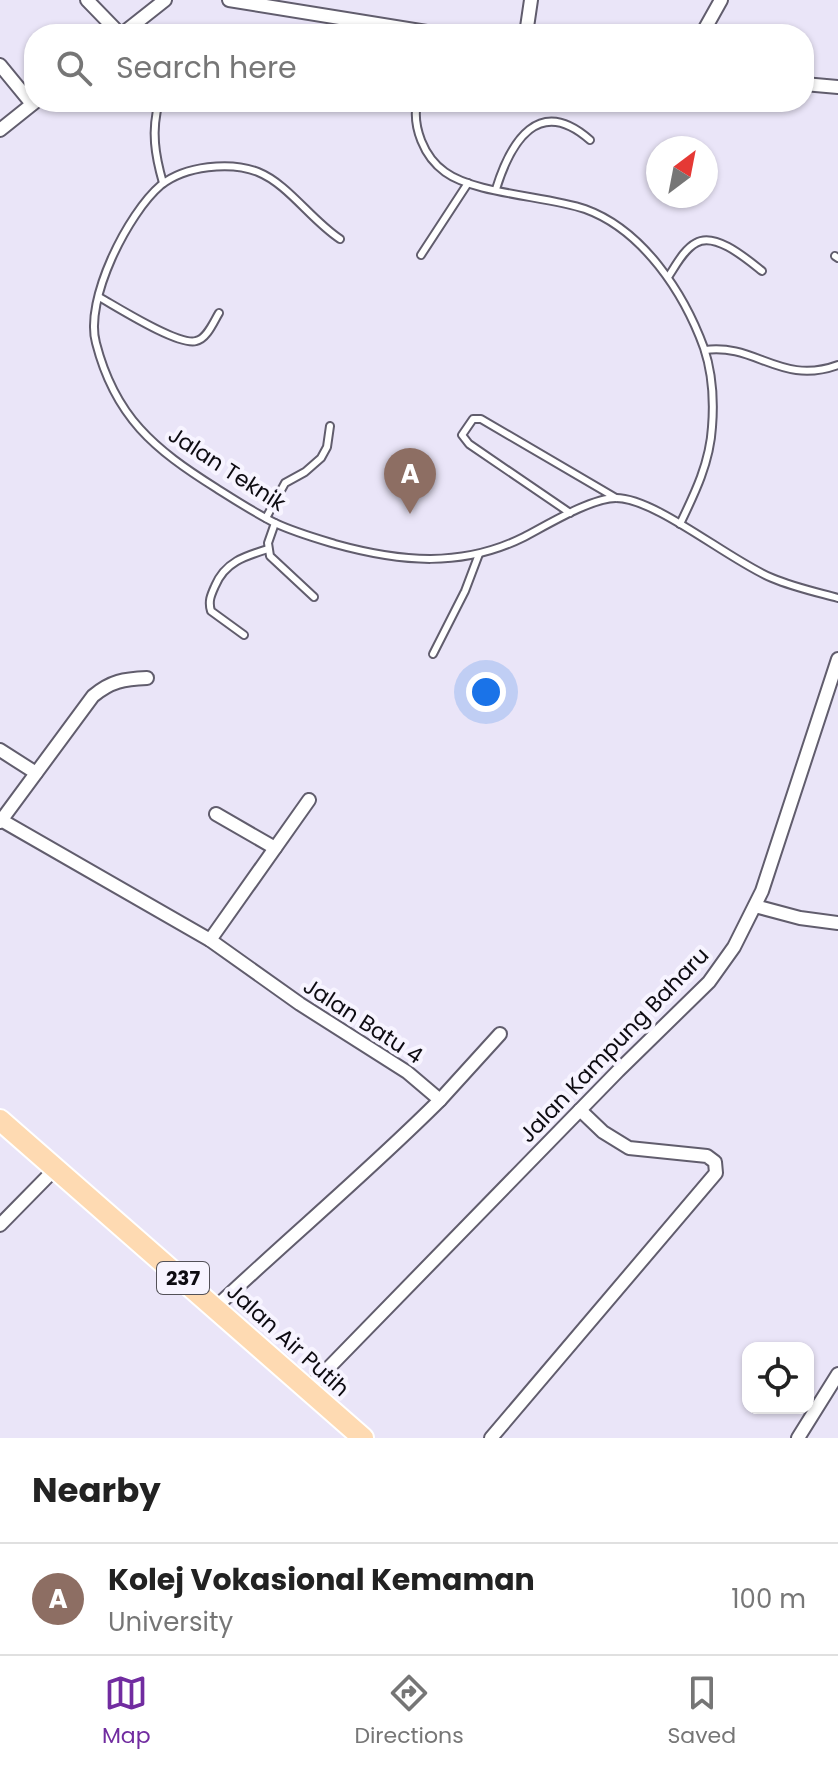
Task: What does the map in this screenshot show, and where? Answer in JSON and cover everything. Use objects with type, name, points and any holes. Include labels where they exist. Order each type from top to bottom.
[{"type":"main road","name":"Jalan Air Putih","points":[[0,1120],[363,1438]]},
{"type":"street","points":[[87,0],[111,24]]},
{"type":"street","points":[[134,24],[165,0]]},
{"type":"street","points":[[229,0],[377,24]]},
{"type":"street","points":[[527,24],[531,0]]},
{"type":"street","points":[[708,24],[721,0]]},
{"type":"street","points":[[0,65],[24,92]]},
{"type":"street","points":[[814,85],[838,87]]},
{"type":"street","points":[[0,130],[24,111]]},
{"type":"street","name":"Jalan Kampung Baharu","points":[[308,1389],[709,982],[734,947],[755,906],[772,863],[838,659]]},
{"type":"street","points":[[1,821],[93,696],[121,679],[147,678]]},
{"type":"street","points":[[0,750],[36,773]]},
{"type":"street","points":[[210,940],[309,800]]},
{"type":"street","points":[[216,814],[275,848]]},
{"type":"street","name":"Jalan Batu 4","points":[[1,821],[210,940],[300,1004],[407,1072],[440,1100]]},
{"type":"street","points":[[755,906],[800,918],[838,923]]},
{"type":"street","points":[[216,1307],[379,1161],[500,1034]]},
{"type":"street","points":[[491,1438],[716,1173],[715,1162],[707,1156],[622,1146],[580,1110]]},
{"type":"street","points":[[0,1225],[56,1168]]},
{"type":"street","points":[[798,1438],[838,1374]]},
{"type":"lane","points":[[157,112],[153,135],[163,183],[180,175],[211,168],[256,171],[287,191],[314,220],[340,239]]},
{"type":"lane","points":[[417,112],[416,123],[423,146],[446,173],[468,183],[571,205],[598,215],[635,240],[668,277],[705,350],[710,379],[712,428],[701,482],[680,524]]},
{"type":"lane","points":[[496,189],[510,153],[531,128],[543,122],[556,121],[576,128],[590,140]]},
{"type":"lane","name":"Jalan Teknik","points":[[163,183],[139,211],[110,260],[99,297],[94,338],[104,370],[133,423],[159,449],[186,469],[275,523],[362,551],[410,560],[431,561],[479,554],[524,537],[570,513],[616,498]]},
{"type":"lane","points":[[421,255],[468,183]]},
{"type":"lane","points":[[668,277],[692,246],[700,241],[720,243],[762,271]]},
{"type":"lane","points":[[99,297],[177,339],[192,342],[203,338],[219,313]]},
{"type":"lane","points":[[705,350],[729,348],[796,372],[811,372],[838,365]]},
{"type":"lane","points":[[570,513],[469,444],[462,435],[467,424],[473,419],[481,419],[616,498],[647,506],[771,578],[838,598]]},
{"type":"lane","points":[[266,518],[285,483],[321,458],[327,447],[330,426]]},
{"type":"lane","points":[[275,523],[268,549],[270,556],[314,597]]},
{"type":"lane","points":[[244,635],[211,611],[209,600],[230,564],[268,549]]},
{"type":"lane","points":[[433,654],[465,591],[479,554]]},
{"type":"place","name":"Kolej Vokasional Kemaman","points":[[410,514]]}]
